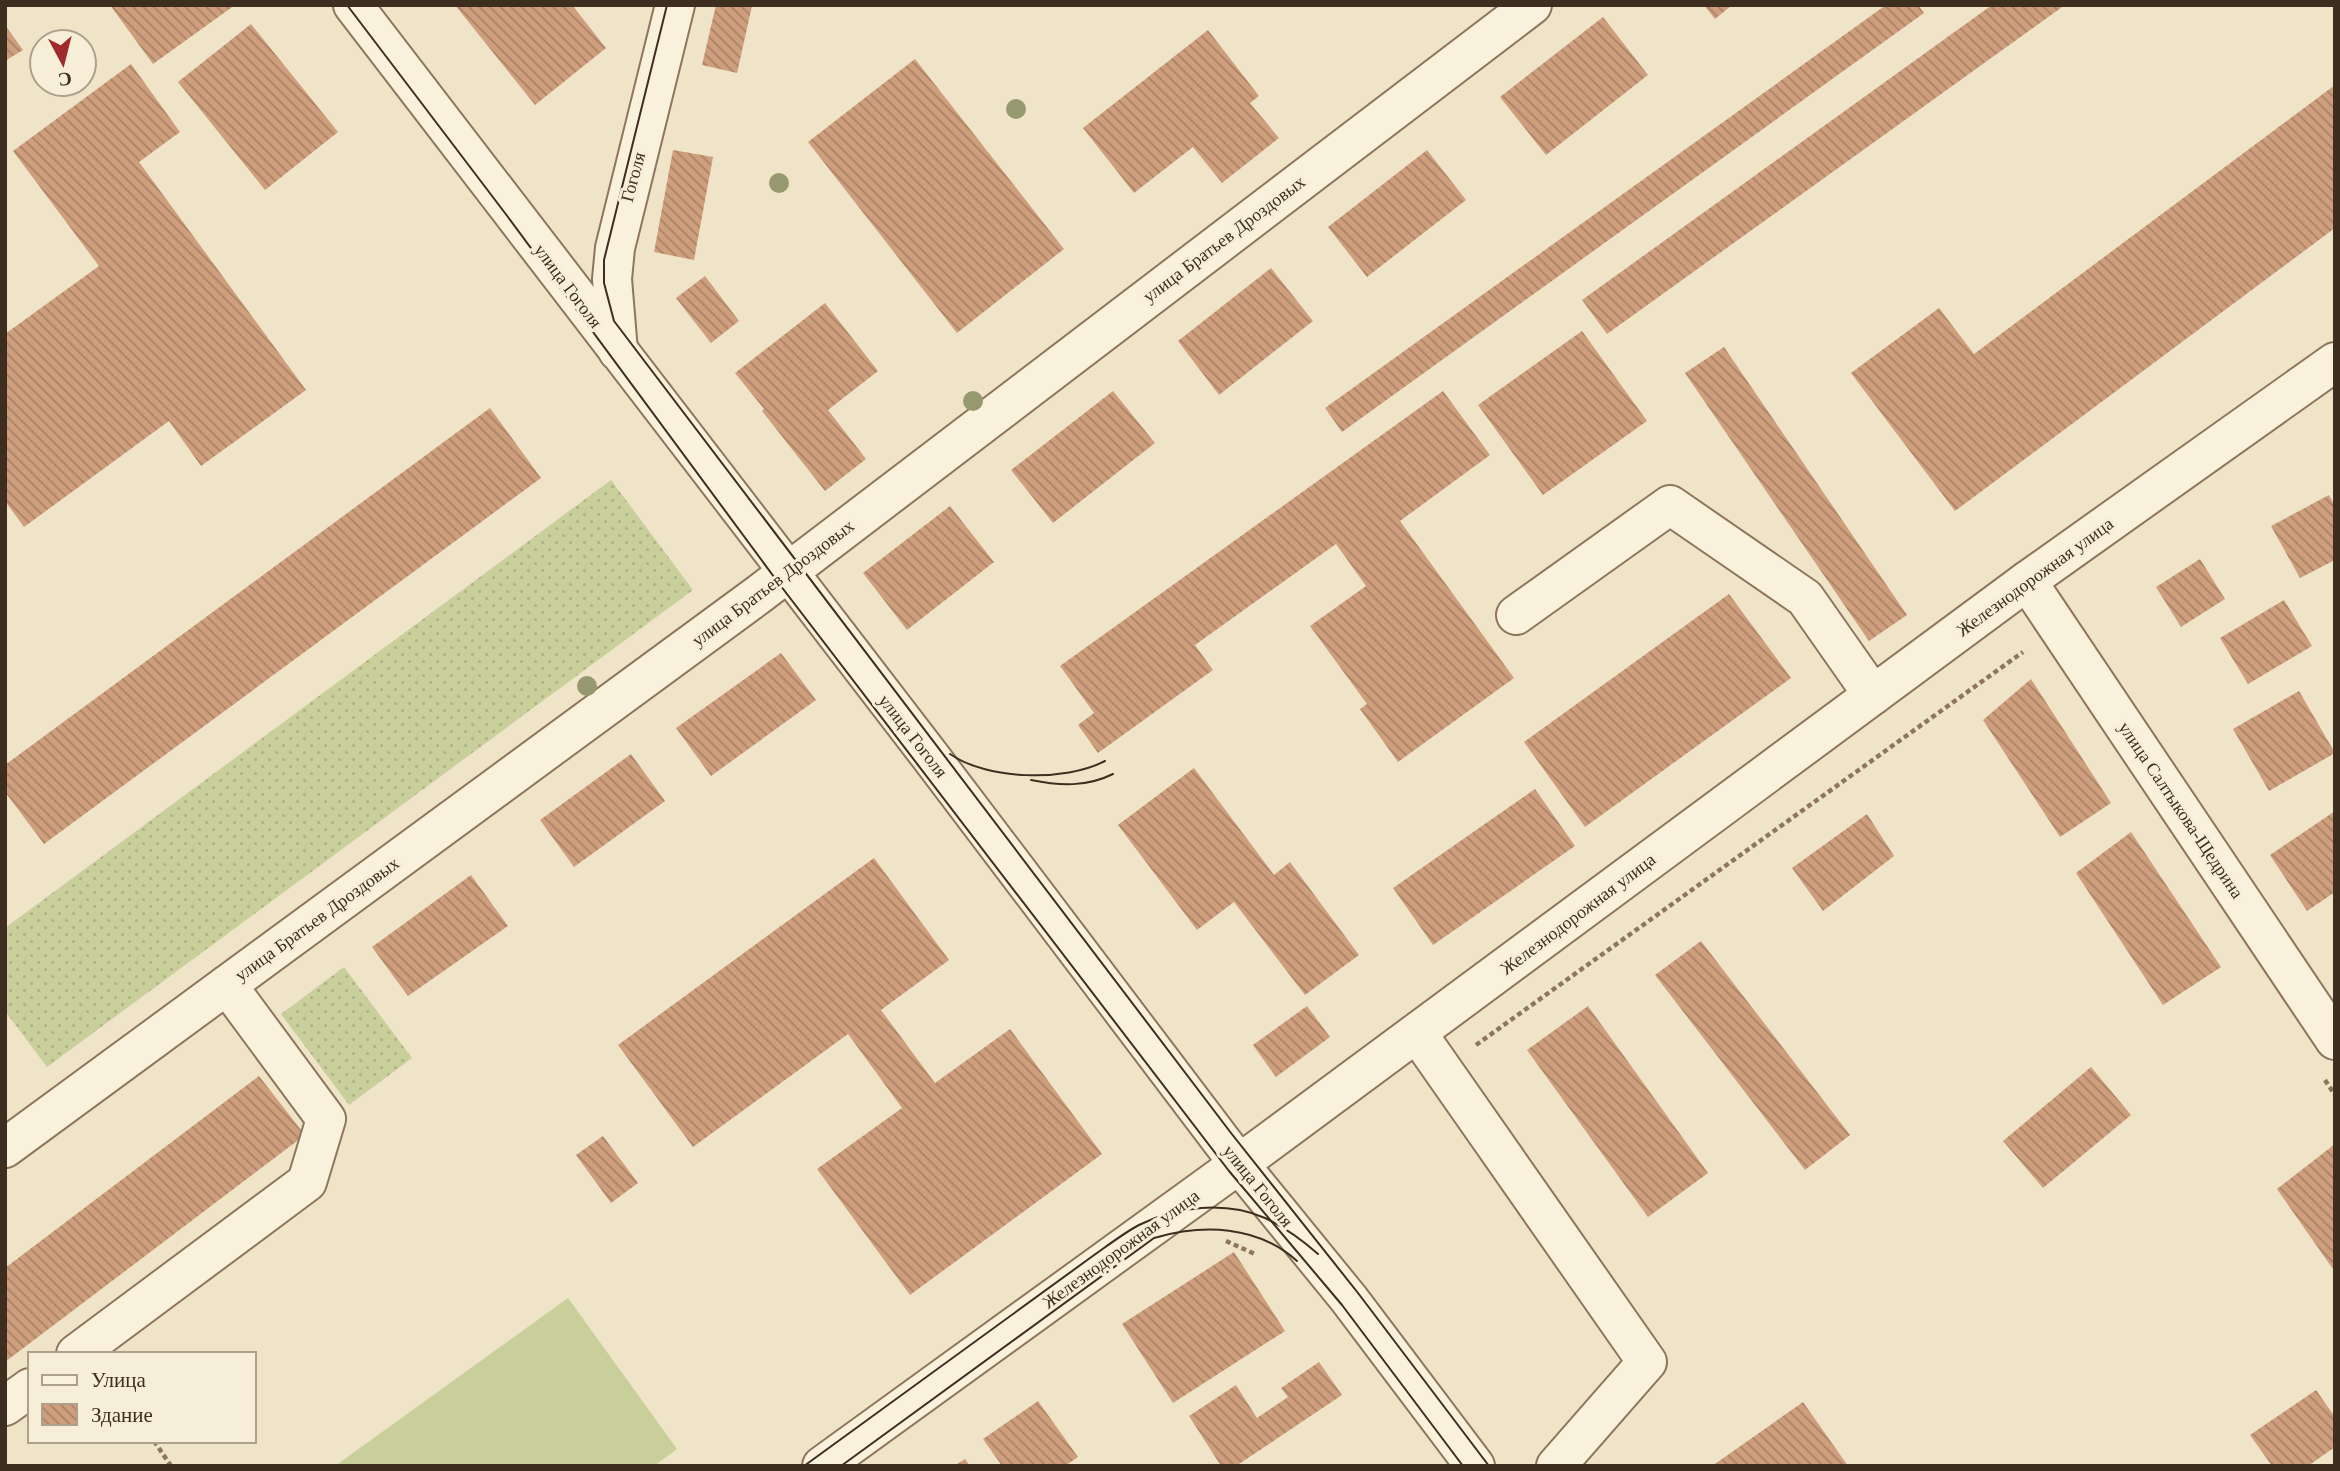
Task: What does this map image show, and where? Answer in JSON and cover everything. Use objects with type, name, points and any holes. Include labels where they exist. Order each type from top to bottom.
[{"type":"street","name":"улица Гоголя","points":[[353,5],[930,756],[1239,1164],[1349,1299],[1475,1466]]},
{"type":"street","name":"Гоголя","points":[[618,351],[612,279],[615,248],[675,5]]},
{"type":"street","name":"улица Братьев Дроздовых","points":[[5,1148],[787,573],[1532,5]]},
{"type":"street","name":"Железнодорожная улица","points":[[822,1466],[1418,1033],[2027,581],[2335,362]]},
{"type":"street","points":[[1516,615],[1670,505],[1805,598],[1873,695]]},
{"type":"street","name":"улица Салтыкова-Щедрина","points":[[2027,581],[2327,1056]]},
{"type":"street","points":[[79,1352],[307,1182],[326,1119],[227,985]]},
{"type":"street","points":[[1418,1033],[1647,1362],[1556,1466]]},
{"type":"street","points":[[5,1406],[28,1389]]},
{"type":"path","points":[[1443,1069],[2034,644]]},
{"type":"path","points":[[2327,1056],[2335,1095]]},
{"type":"path","points":[[1226,1241],[1264,1258]]},
{"type":"path","points":[[155,1443],[171,1466]]},
{"type":"green space","points":[[611,480],[693,590],[47,1067],[5,1011],[5,928]]},
{"type":"green space","points":[[344,967],[412,1058],[349,1105],[281,1014]]},
{"type":"green space","points":[[568,1298],[677,1449],[654,1466],[335,1466]]},
{"type":"building","points":[[110,5],[235,5],[153,64]]},
{"type":"building","points":[[455,5],[572,5],[606,48],[535,105]]},
{"type":"building","points":[[716,5],[752,6],[737,73],[702,65]]},
{"type":"building","points":[[1704,5],[1732,5],[1715,19]]},
{"type":"building","points":[[1886,5],[1918,5],[1924,13],[1342,432],[1325,408]]},
{"type":"building","points":[[1992,5],[2065,5],[1607,334],[1582,300]]},
{"type":"building","points":[[1603,17],[1648,75],[1546,155],[1500,97]]},
{"type":"building","points":[[251,24],[338,132],[265,190],[178,82]]},
{"type":"building","points":[[5,25],[23,50],[5,61]]},
{"type":"building","points":[[1208,30],[1259,96],[1250,103],[1279,138],[1222,183],[1193,147],[1134,193],[1083,128]]},
{"type":"building","points":[[915,59],[1064,249],[957,333],[808,142]]},
{"type":"building","points":[[131,64],[180,132],[139,162],[306,390],[201,466],[169,421],[24,527],[5,501],[5,334],[99,266],[13,151],[85,98],[98,98],[98,88]]},
{"type":"building","points":[[2335,85],[2335,228],[1955,511],[1851,373],[1939,308],[1974,354]]},
{"type":"building","points":[[673,150],[713,157],[694,260],[654,252]]},
{"type":"building","points":[[1427,150],[1466,200],[1367,277],[1328,227]]},
{"type":"building","points":[[1271,268],[1313,321],[1219,395],[1178,341]]},
{"type":"building","points":[[705,276],[739,321],[711,343],[676,298]]},
{"type":"building","points":[[825,303],[878,371],[828,410],[866,459],[825,491],[735,373]]},
{"type":"building","points":[[1582,331],[1647,421],[1543,495],[1478,405]]},
{"type":"building","points":[[1724,347],[1907,615],[1869,641],[1685,373]]},
{"type":"building","points":[[1113,391],[1155,443],[1053,523],[1011,470]]},
{"type":"building","points":[[1443,391],[1490,455],[1400,521],[1514,678],[1398,762],[1360,709],[1367,704],[1310,626],[1366,586],[1336,544],[1195,645],[1213,670],[1098,753],[1078,725],[1094,713],[1060,666]]},
{"type":"building","points":[[490,408],[541,478],[44,844],[5,792],[5,765]]},
{"type":"building","points":[[2329,495],[2335,506],[2335,560],[2300,578],[2271,526]]},
{"type":"building","points":[[950,506],[994,562],[907,630],[863,573]]},
{"type":"building","points":[[2200,559],[2225,599],[2181,627],[2156,587]]},
{"type":"building","points":[[1729,594],[1791,678],[1585,827],[1524,742]]},
{"type":"building","points":[[2284,600],[2312,646],[2248,684],[2220,638]]},
{"type":"building","points":[[781,653],[816,700],[711,776],[676,728]]},
{"type":"building","points":[[2031,679],[2111,803],[2060,837],[1983,720]]},
{"type":"building","points":[[2299,691],[2335,753],[2269,791],[2233,729]]},
{"type":"building","points":[[631,754],[665,801],[574,867],[540,820]]},
{"type":"building","points":[[1194,768],[1274,875],[1290,862],[1359,955],[1305,995],[1234,902],[1197,930],[1118,825]]},
{"type":"building","points":[[1535,789],[1575,846],[1433,945],[1393,888]]},
{"type":"building","points":[[2335,811],[2335,892],[2307,911],[2270,855]]},
{"type":"building","points":[[1867,814],[1894,856],[1823,911],[1792,868]]},
{"type":"building","points":[[2131,832],[2221,967],[2163,1005],[2076,873]]},
{"type":"building","points":[[874,858],[949,960],[881,1010],[935,1083],[1010,1029],[1102,1154],[910,1295],[817,1169],[902,1108],[848,1034],[693,1147],[618,1045]]},
{"type":"building","points":[[471,875],[508,926],[408,996],[372,947]]},
{"type":"building","points":[[1701,941],[1850,1135],[1805,1170],[1655,975]]},
{"type":"building","points":[[1307,1006],[1330,1037],[1276,1077],[1253,1045]]},
{"type":"building","points":[[1588,1006],[1708,1173],[1648,1217],[1527,1050]]},
{"type":"building","points":[[2091,1067],[2131,1115],[2043,1188],[2003,1141]]},
{"type":"building","points":[[259,1076],[305,1135],[5,1362],[5,1268]]},
{"type":"building","points":[[603,1136],[638,1183],[611,1203],[576,1155]]},
{"type":"building","points":[[2335,1144],[2335,1272],[2277,1189]]},
{"type":"building","points":[[1234,1252],[1285,1331],[1173,1403],[1122,1324]]},
{"type":"building","points":[[1319,1362],[1342,1395],[1236,1466],[1221,1466],[1189,1416],[1236,1385],[1257,1418],[1288,1397],[1281,1388]]},
{"type":"building","points":[[2316,1390],[2335,1417],[2335,1447],[2308,1466],[2272,1466],[2250,1435]]},
{"type":"building","points":[[1038,1401],[1078,1457],[1065,1466],[1002,1466],[983,1439]]},
{"type":"building","points":[[1803,1402],[1848,1466],[1712,1466]]},
{"type":"building","points":[[965,1459],[970,1466],[954,1466]]},
{"type":"tram line","points":[[347,5],[508,217],[777,581],[1229,1171],[1342,1305],[1463,1466]]},
{"type":"tram line","points":[[667,5],[604,260],[604,283],[614,321],[1231,1133],[1358,1293],[1489,1466]]},
{"type":"tram line","points":[[950,754],[984,769],[1026,775],[1069,772],[1105,761]]},
{"type":"tram line","points":[[1031,780],[1073,784],[1113,774]]},
{"type":"tram line","points":[[804,1466],[1114,1241],[1153,1219],[1201,1208],[1234,1209],[1279,1225],[1318,1254]]},
{"type":"tram line","points":[[841,1466],[1154,1238],[1191,1231],[1229,1231],[1265,1240],[1297,1261]]}]
